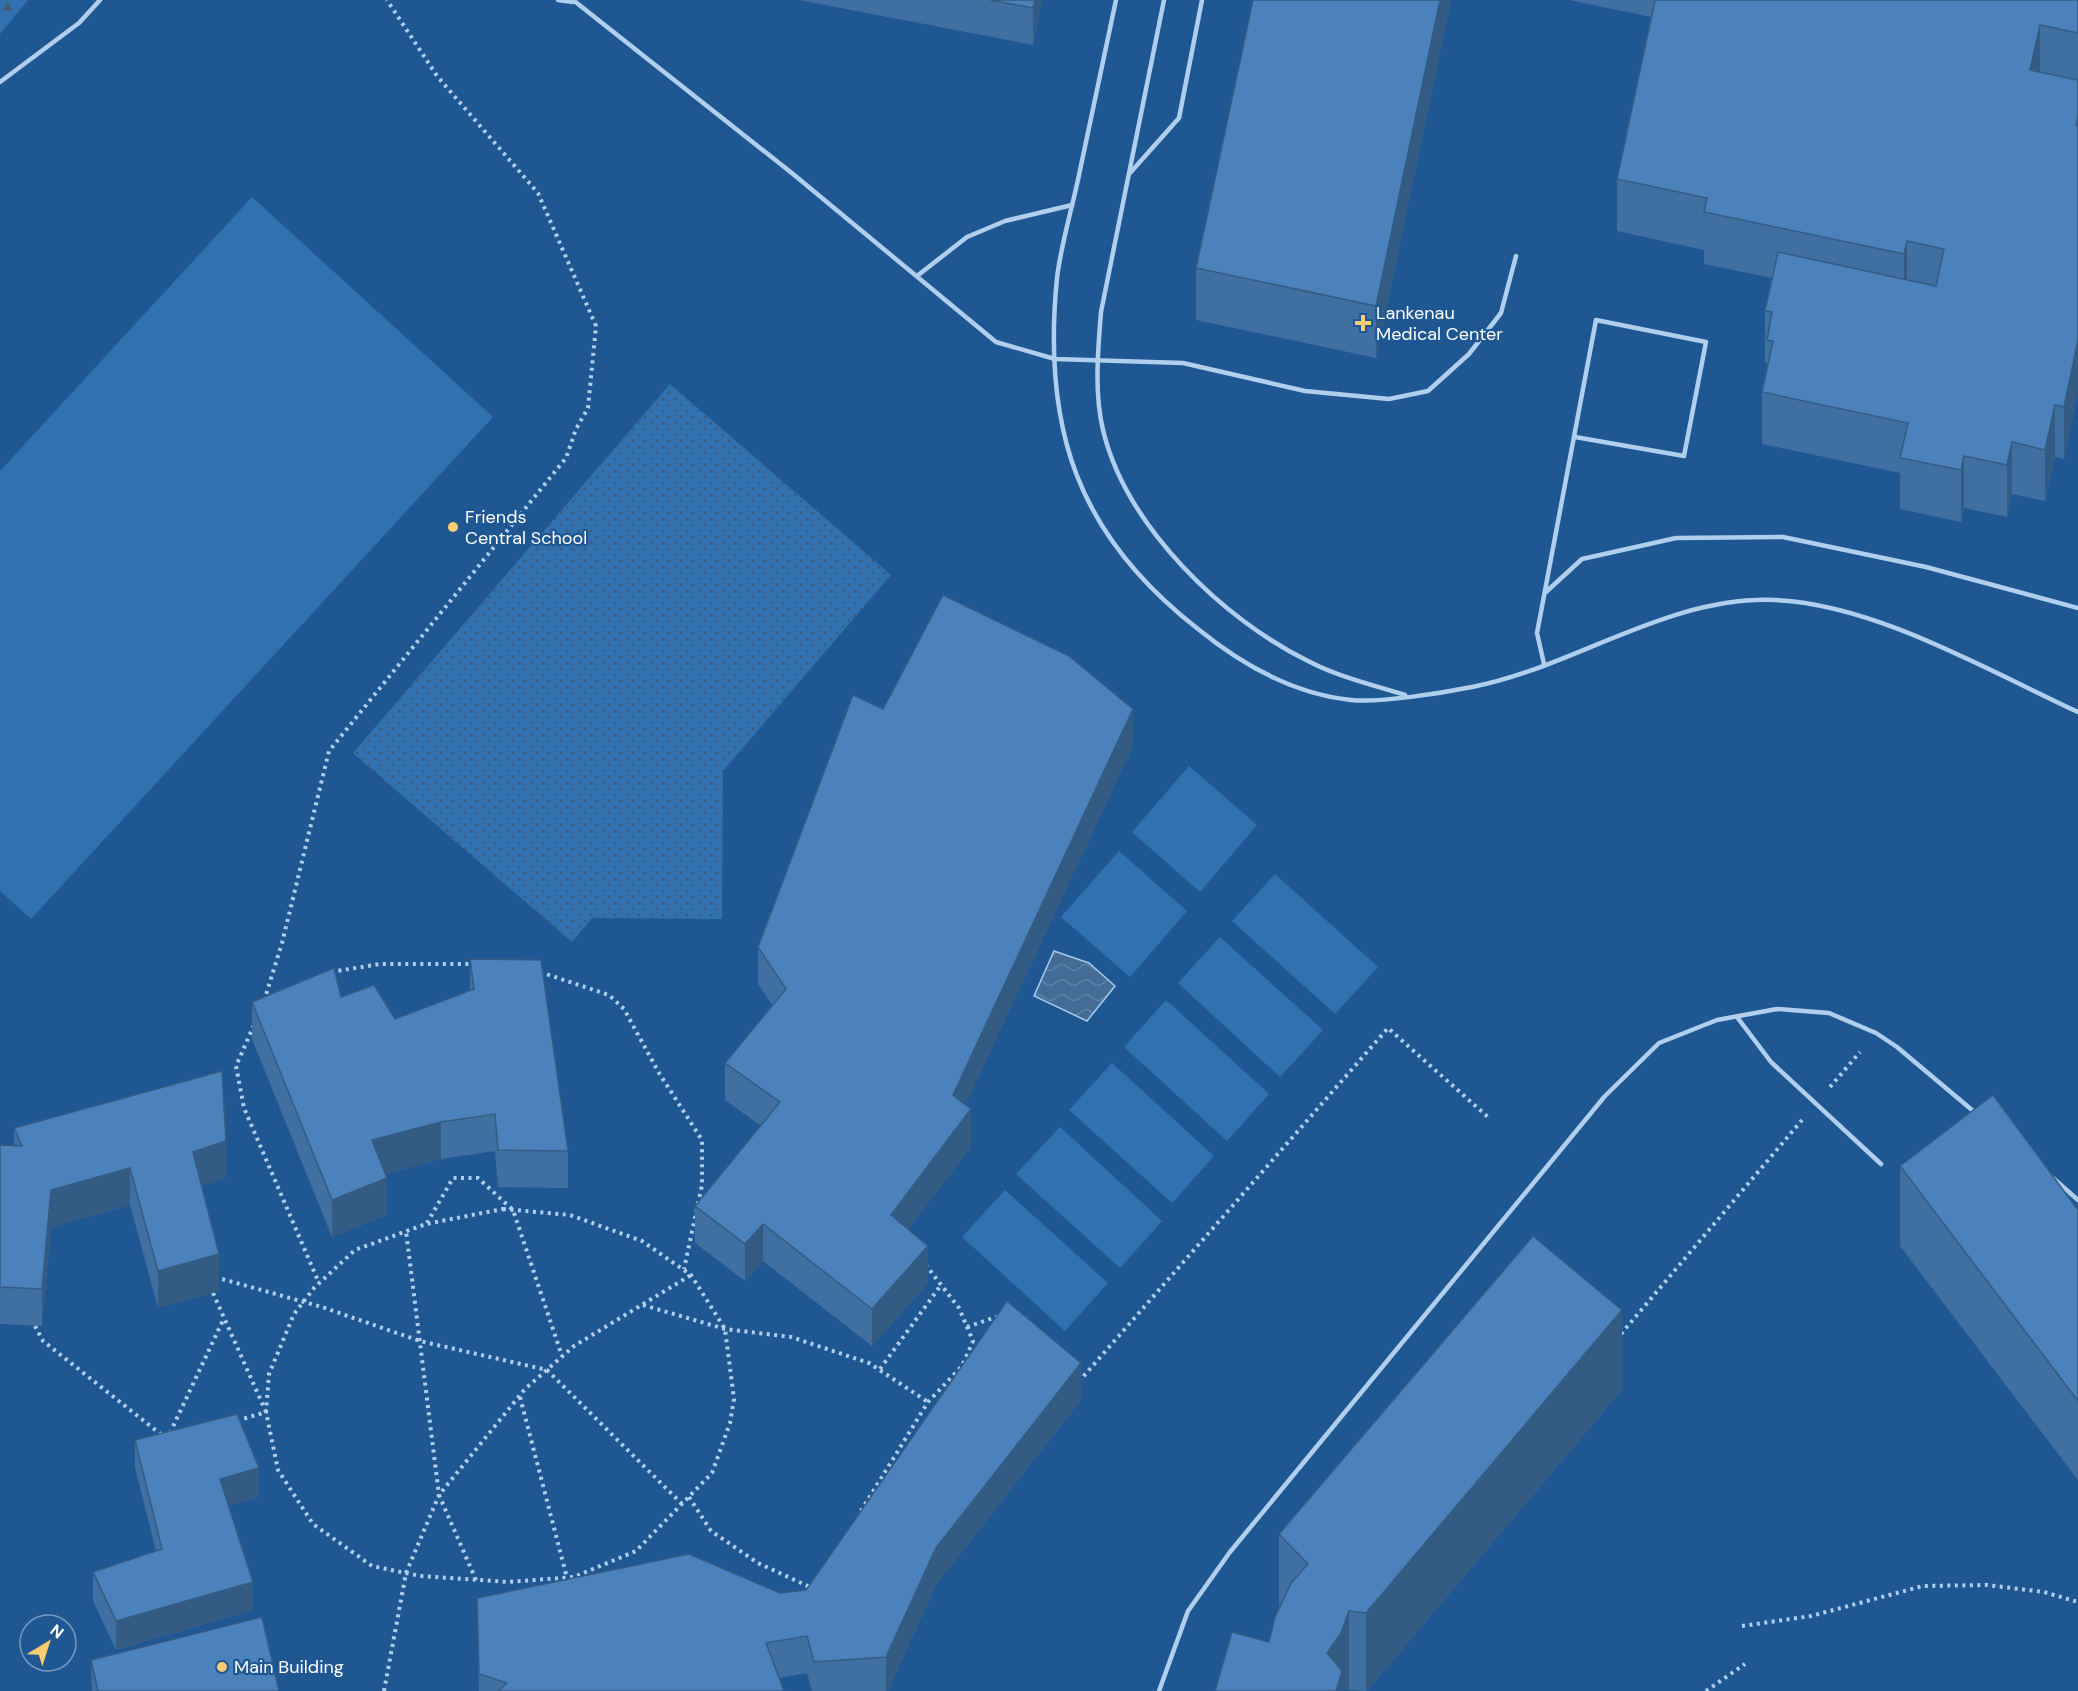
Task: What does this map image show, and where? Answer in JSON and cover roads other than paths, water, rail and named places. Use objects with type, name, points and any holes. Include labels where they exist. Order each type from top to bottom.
[{"type":"lane","points":[[0,82],[80,23],[99,0]]},
{"type":"lane","points":[[558,0],[573,1],[720,115],[996,342],[1055,359],[1183,363],[1317,392],[1389,399],[1428,391],[1468,354],[1501,314],[1516,256]]},
{"type":"lane","points":[[1116,0],[1057,275],[1055,359],[1059,411],[1069,458],[1084,497],[1106,534],[1138,575],[1178,614],[1220,647],[1265,674],[1310,691],[1353,700],[1407,696],[1475,686],[1544,664],[1661,618],[1721,603],[1775,600],[1827,608],[1886,623],[2078,712]]},
{"type":"lane","points":[[1164,0],[1101,312],[1097,359],[1102,429],[1118,475],[1146,522],[1215,598],[1280,647],[1312,664],[1407,696]]},
{"type":"lane","points":[[1129,175],[1179,117],[1202,0]]},
{"type":"lane","points":[[917,276],[967,237],[1005,221],[1072,205]]},
{"type":"lane","points":[[1544,664],[1537,633],[1596,320],[1706,342],[1684,456],[1575,437]]},
{"type":"lane","points":[[1546,592],[1581,559],[1676,538],[1783,537],[1926,567],[2078,608]]},
{"type":"lane","points":[[1159,1691],[1188,1611],[1230,1552],[1605,1096],[1659,1042],[1717,1020],[1777,1009],[1829,1012],[1876,1033],[1897,1047],[1988,1123]]},
{"type":"lane","points":[[1737,1017],[1771,1062],[1881,1164]]},
{"type":"lane","points":[[2051,1177],[2078,1200]]},
{"type":"water","points":[[1054,951],[1089,963],[1115,986],[1087,1021],[1034,996]]},
{"type":"place","name":"Lankenau Medical Center","points":[[1363,323]]},
{"type":"place","name":"Friends Central School","points":[[453,527]]},
{"type":"place","name":"Main Building","points":[[222,1667]]}]
